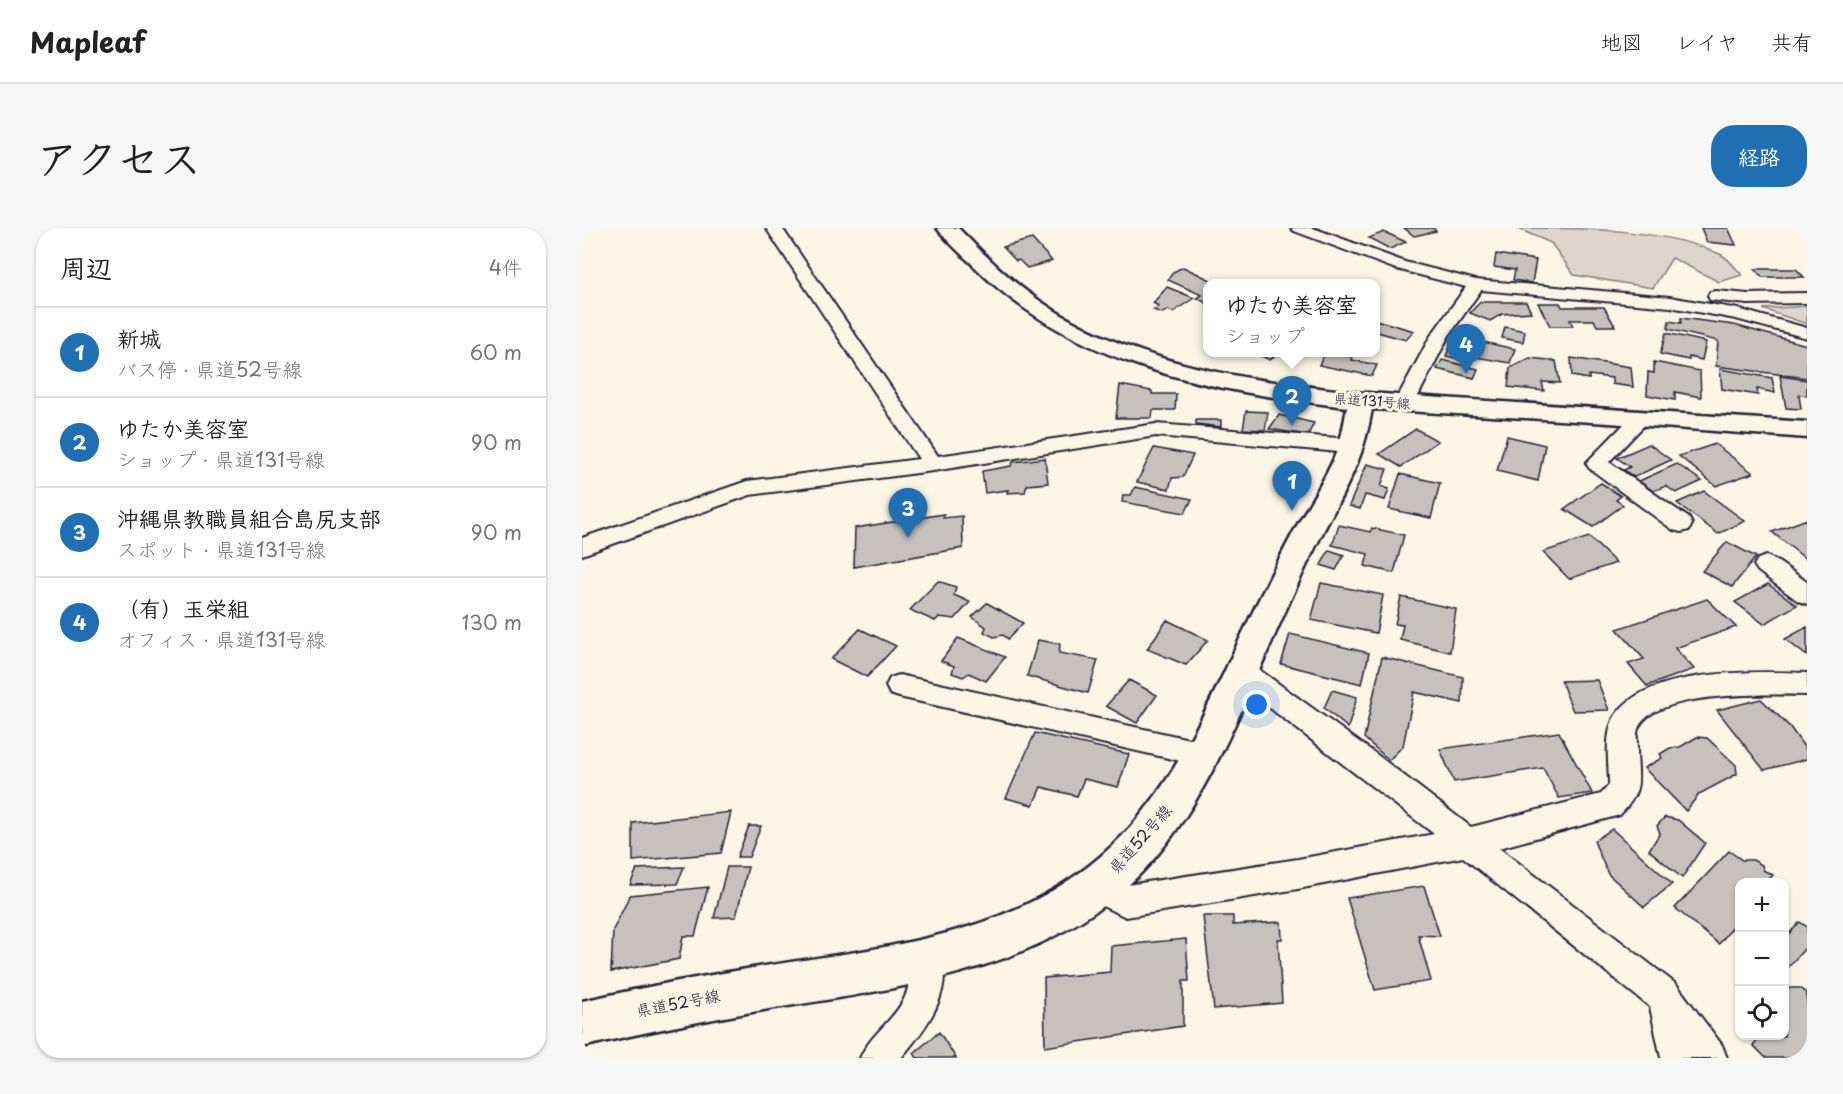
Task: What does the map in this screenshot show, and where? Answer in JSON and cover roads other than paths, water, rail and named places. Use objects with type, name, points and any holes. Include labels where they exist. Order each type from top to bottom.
[{"type":"main road","name":"県道131号線","points":[[947,228],[1020,297],[1045,315],[1082,335],[1184,371],[1245,385],[1361,402],[1807,430]]},
{"type":"main road","name":"県道52号線","points":[[582,1024],[670,1003],[927,962],[984,944],[1050,918],[1095,887],[1127,859],[1165,813],[1203,754],[1241,671],[1352,446],[1361,402]]},
{"type":"street","points":[[774,228],[933,464]]},
{"type":"street","points":[[1299,228],[1400,265],[1476,285],[1670,302],[1738,314],[1807,333]]},
{"type":"street","points":[[1404,404],[1439,337],[1476,285]]},
{"type":"street","points":[[1670,302],[1684,295],[1748,299],[1807,298]]},
{"type":"street","points":[[1641,418],[1596,463],[1681,524]]},
{"type":"street","points":[[582,547],[747,488],[933,464],[1156,430],[1352,446]]},
{"type":"street","points":[[1766,565],[1807,595]]},
{"type":"street","points":[[1241,671],[1469,842],[1664,996],[1709,1058]]},
{"type":"street","points":[[1095,887],[1126,901],[1298,874],[1469,842],[1610,805],[1624,790],[1624,726],[1635,712],[1655,699],[1706,686],[1761,681],[1807,684]]},
{"type":"street","points":[[900,686],[1203,754]]},
{"type":"street","points":[[878,1058],[914,1016],[926,990],[927,962]]},
{"type":"street","points":[[1664,996],[1678,1058]]},
{"type":"place","name":"（有）玉栄組","points":[[1466,374]]},
{"type":"place","name":"ゆたか美容室","points":[[1292,426]]},
{"type":"place","name":"新城","points":[[1292,511]]},
{"type":"place","name":"沖縄県教職員組合島尻支部","points":[[908,538]]}]
